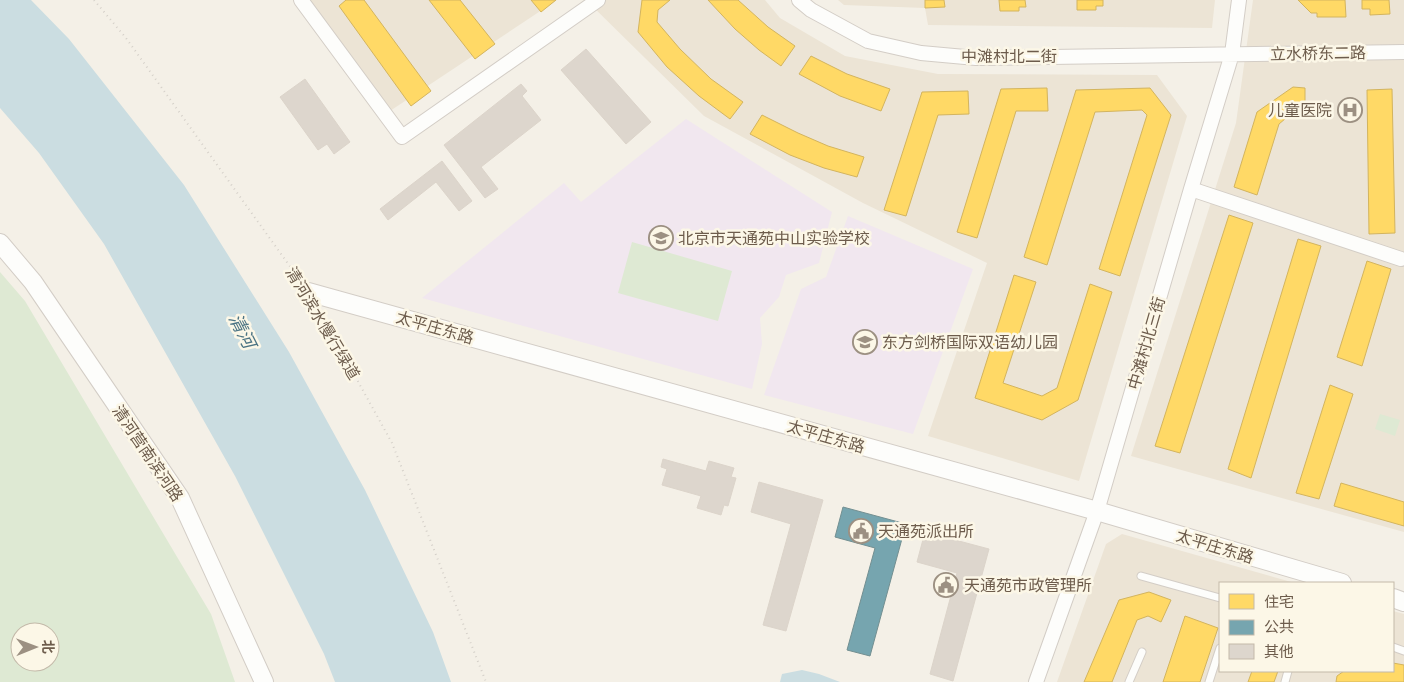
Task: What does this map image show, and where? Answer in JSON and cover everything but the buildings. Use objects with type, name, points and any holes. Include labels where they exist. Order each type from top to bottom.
[{"type":"street","points":[[301,0],[402,137],[598,0]]},
{"type":"street","name":"中滩村北二街","points":[[799,0],[811,10],[868,41],[921,53],[976,58],[1232,54]]},
{"type":"street","name":"中滩村北三街","points":[[1036,682],[1097,511],[1232,54],[1239,0]]},
{"type":"street","name":"立水桥东二路","points":[[1232,54],[1404,52]]},
{"type":"street","points":[[1191,188],[1401,259]]},
{"type":"street","name":"清河营南滨河路","points":[[0,243],[33,282],[180,498],[264,682]]},
{"type":"street","name":"太平庄东路","points":[[308,292],[1097,511],[1339,582]]},
{"type":"lane","points":[[1141,576],[1219,598]]},
{"type":"lane","points":[[1209,682],[1219,651]]},
{"type":"lane","points":[[1129,682],[1142,652]]},
{"type":"path","name":"清河滨水慢行绿道","points":[[94,0],[126,38],[308,292],[392,443],[486,682]]},
{"type":"shaded area","points":[[310,0],[557,0],[390,111]]},
{"type":"shaded area","points":[[586,0],[765,0],[780,18],[845,56],[938,74],[1157,75],[1187,116],[1079,481],[928,436],[987,263],[863,203],[704,116]]},
{"type":"shaded area","points":[[838,0],[1215,0],[1212,28],[928,25],[925,8],[844,5]]},
{"type":"shaded area","points":[[1253,0],[1404,0],[1404,532],[1131,456],[1236,123]]},
{"type":"shaded area","name":"北京市天通苑中山实验学校","points":[[686,119],[832,212],[819,263],[786,275],[779,297],[760,318],[762,344],[752,389],[422,298],[564,183],[581,202]]},
{"type":"shaded area","name":"东方剑桥国际双语幼儿园","points":[[848,216],[973,269],[913,434],[764,395],[801,289],[826,277]]},
{"type":"shaded area","points":[[1122,534],[1291,582],[1219,582],[1219,672],[1394,672],[1394,611],[1404,614],[1404,682],[1057,682],[1106,544]]},
{"type":"green space","points":[[632,242],[732,271],[718,321],[618,293]]},
{"type":"green space","points":[[0,272],[25,301],[211,614],[235,682],[0,682]]},
{"type":"green space","points":[[1380,414],[1400,420],[1395,436],[1375,429]]},
{"type":"water","name":"清河","points":[[0,0],[31,0],[69,39],[184,185],[289,352],[365,490],[433,632],[451,682],[335,682],[324,654],[235,476],[104,244],[39,153],[0,108]]},
{"type":"water","points":[[802,670],[840,682],[780,682],[782,674]]},
{"type":"place","name":"儿童医院","points":[[1350,110]]},
{"type":"place","name":"北京市天通苑中山实验学校","points":[[661,238]]},
{"type":"place","name":"东方剑桥国际双语幼儿园","points":[[865,342]]},
{"type":"place","name":"天通苑派出所","points":[[861,531]]},
{"type":"place","name":"天通苑市政管理所","points":[[946,585]]}]
